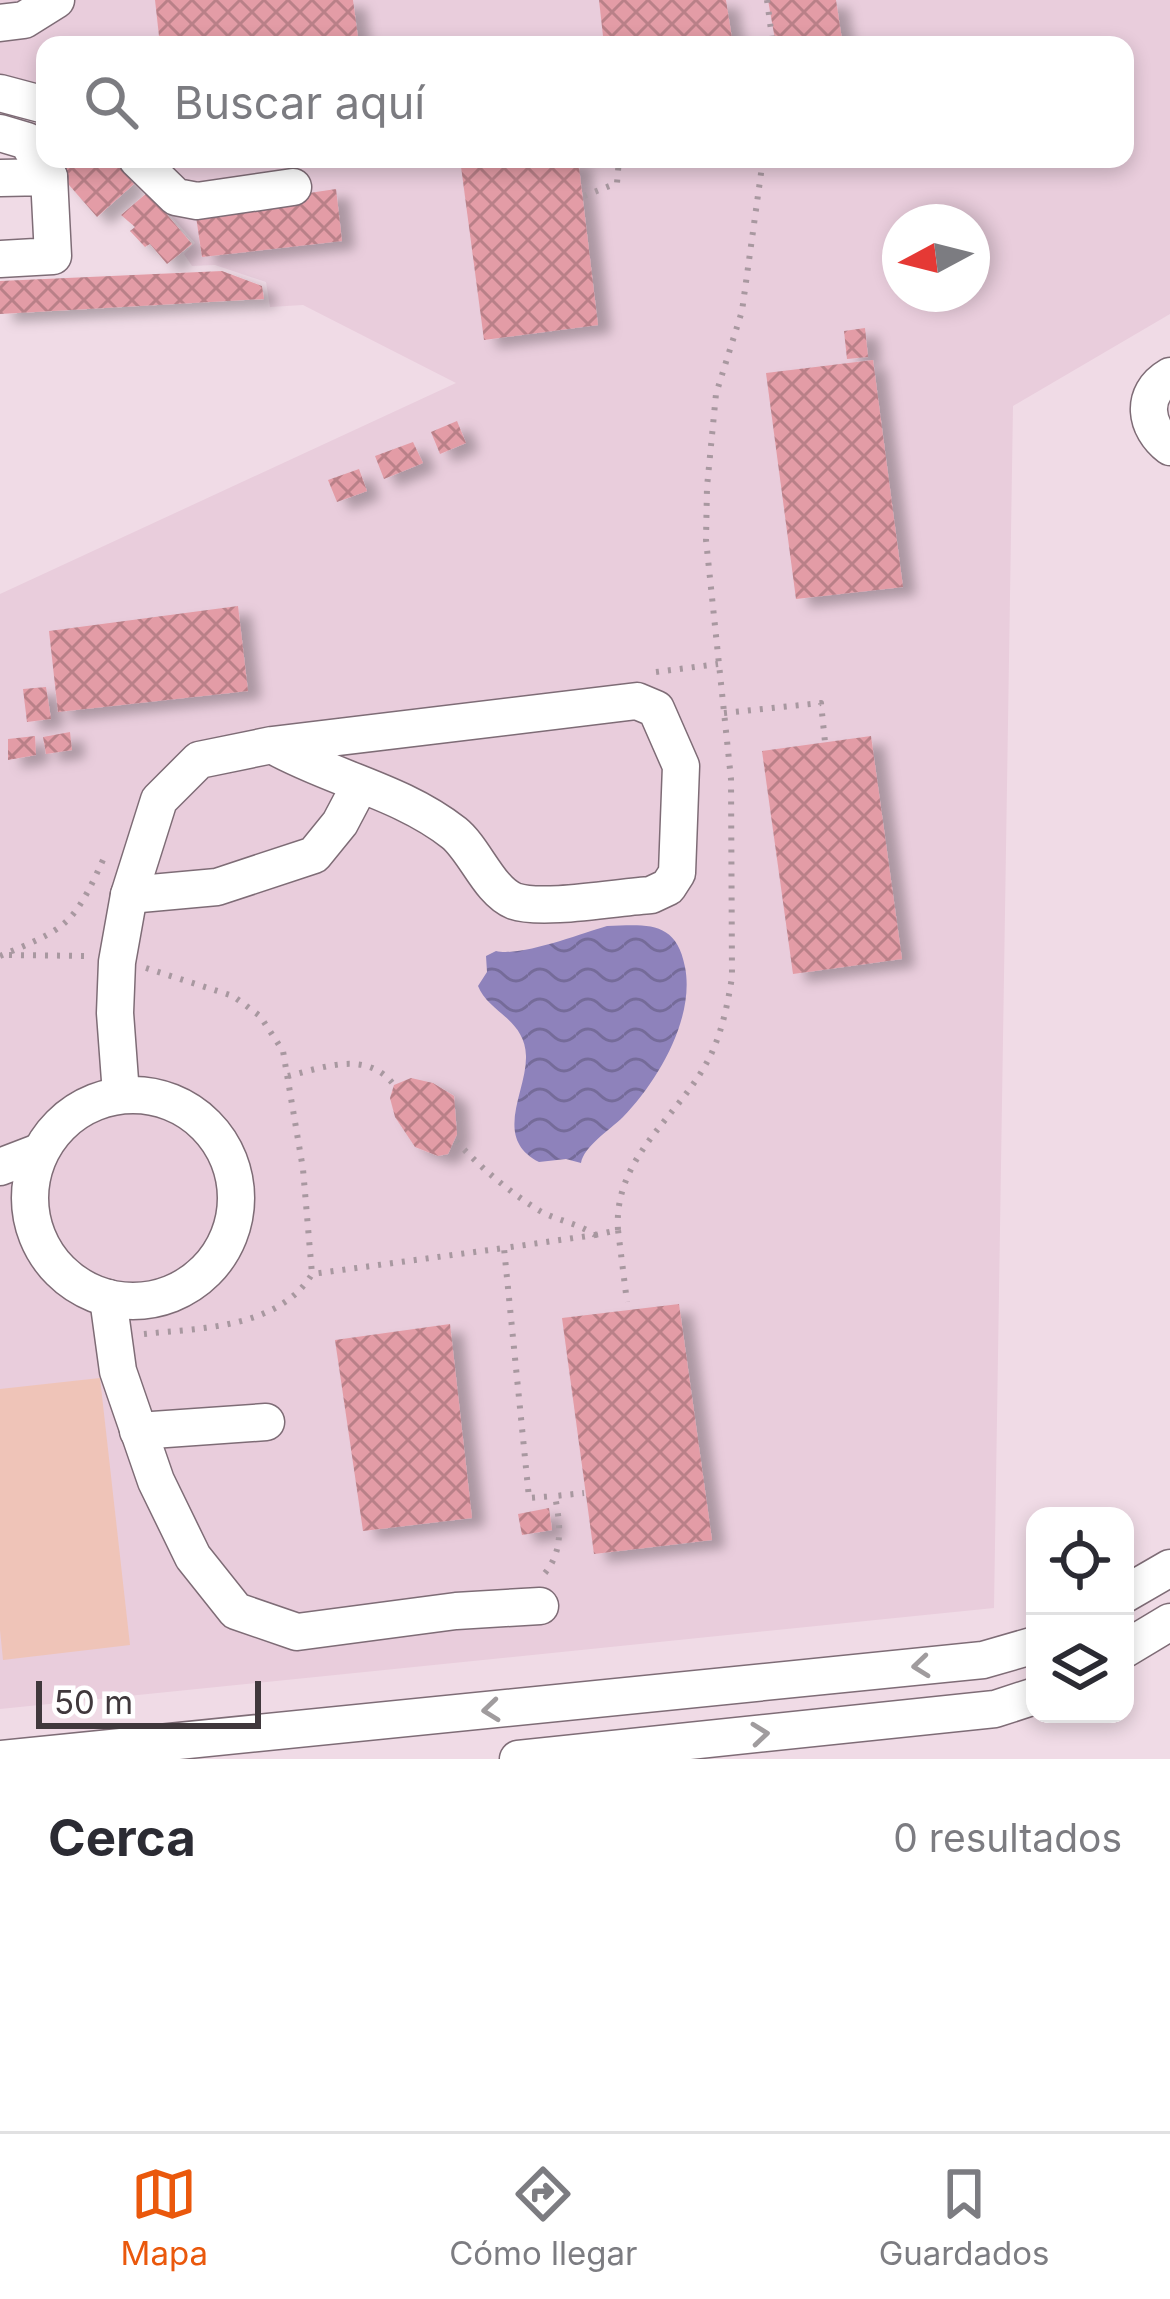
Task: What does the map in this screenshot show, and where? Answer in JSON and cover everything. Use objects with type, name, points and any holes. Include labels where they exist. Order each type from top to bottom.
[{"type":"street","points":[[0,22],[24,20],[56,0]]},
{"type":"street","points":[[0,93],[36,103]]},
{"type":"street","points":[[0,133],[27,141],[36,156]]},
{"type":"street","points":[[0,259],[53,256],[49,177],[44,168]]},
{"type":"street","points":[[146,168],[176,196],[197,201],[293,188]]},
{"type":"street","points":[[0,178],[49,177]]},
{"type":"street","points":[[1170,376],[1150,396],[1147,416],[1154,434],[1170,447]]},
{"type":"street","points":[[121,1094],[117,962],[129,895],[159,800],[199,760],[272,745],[637,701],[656,709],[681,766],[677,873],[668,887],[651,895],[529,905],[508,899],[454,833],[393,797],[308,765],[272,745]]},
{"type":"street","points":[[129,895],[218,887],[314,855],[340,823],[360,785]]},
{"type":"street","points":[[121,1094],[161,1097],[197,1115],[223,1145],[236,1183],[234,1224],[216,1260],[186,1287],[148,1300],[109,1298],[78,1286],[54,1264],[37,1236],[29,1193],[39,1152],[73,1112],[121,1094]]},
{"type":"street","points":[[0,1167],[39,1152]]},
{"type":"street","points":[[0,1229],[37,1236]]},
{"type":"street","points":[[109,1298],[118,1371],[156,1481],[193,1557],[236,1611],[297,1632],[540,1606]]},
{"type":"street","points":[[138,1431],[266,1422]]},
{"type":"street","points":[[1134,1589],[1170,1568]]},
{"type":"street","points":[[1134,1643],[1170,1622]]},
{"type":"street","points":[[0,1759],[78,1755],[983,1660],[1026,1648]]},
{"type":"street","points":[[983,1660],[995,1709]]},
{"type":"street","points":[[542,1705],[533,1757],[995,1709],[1026,1699]]},
{"type":"path","points":[[766,0],[772,36]]},
{"type":"path","points":[[584,196],[617,183],[618,168]]},
{"type":"path","points":[[627,1302],[616,1213],[626,1174],[712,1053],[728,1006],[732,976],[730,779],[706,541],[707,487],[716,394],[742,310],[762,168]]},
{"type":"path","points":[[724,713],[820,704],[825,742]]},
{"type":"path","points":[[114,1336],[200,1328],[260,1315],[285,1305],[312,1274],[303,1169],[283,1051],[260,1016],[233,996],[160,971]]},
{"type":"path","points":[[286,1077],[360,1063],[378,1067],[394,1085]]},
{"type":"path","points":[[456,1141],[482,1169],[536,1208],[595,1235]]},
{"type":"path","points":[[312,1274],[617,1230]]},
{"type":"path","points":[[504,1248],[529,1498],[584,1492]]},
{"type":"path","points":[[540,1606],[560,1528],[555,1496]]},
{"type":"shaded area","points":[[0,0],[1170,0],[1170,314],[1013,406],[994,1608],[0,1709],[0,594],[456,383],[303,305],[270,307],[266,282],[215,265],[192,266],[184,254],[195,243],[128,168],[1134,168],[1134,36],[36,36],[36,114],[0,104]]},
{"type":"shaded area","points":[[100,1378],[130,1645],[3,1660],[0,1389]]},
{"type":"water","points":[[607,926],[647,926],[675,941],[687,987],[679,1027],[649,1086],[592,1144],[581,1163],[566,1159],[539,1162],[517,1140],[514,1127],[525,1070],[524,1043],[478,986],[487,972],[486,956],[535,948]]},
{"type":"building","points":[[155,0],[353,0],[358,36],[159,36]]},
{"type":"building","points":[[599,0],[726,0],[732,36],[603,36]]},
{"type":"building","points":[[768,0],[836,0],[841,36],[774,36]]},
{"type":"building","points":[[121,168],[134,184],[97,217],[55,169]]},
{"type":"building","points":[[461,168],[579,168],[598,325],[484,340]]},
{"type":"building","points":[[336,189],[342,241],[202,257],[195,210]]},
{"type":"building","points":[[148,192],[192,244],[167,264],[150,244],[145,247],[130,231],[135,227],[121,215]]},
{"type":"building","points":[[222,271],[262,286],[264,299],[0,314],[0,281]]},
{"type":"building","points":[[865,328],[868,357],[847,359],[844,331]]},
{"type":"building","points":[[873,360],[903,587],[796,599],[766,373]]},
{"type":"building","points":[[457,421],[466,443],[440,454],[431,432]]},
{"type":"building","points":[[413,442],[423,463],[384,479],[375,456]]},
{"type":"building","points":[[359,469],[367,491],[337,502],[328,480]]},
{"type":"building","points":[[238,606],[248,691],[58,712],[49,631]]},
{"type":"building","points":[[46,687],[51,719],[27,722],[23,689]]},
{"type":"building","points":[[70,732],[72,750],[46,754],[43,737]]},
{"type":"building","points":[[35,736],[36,755],[8,760],[8,739]]},
{"type":"building","points":[[871,736],[902,959],[793,974],[762,751]]},
{"type":"building","points":[[411,1078],[433,1083],[454,1096],[457,1134],[448,1154],[438,1156],[415,1147],[395,1117],[390,1098],[394,1085]]},
{"type":"building","points":[[679,1304],[712,1540],[594,1554],[562,1318]]},
{"type":"building","points":[[450,1324],[472,1518],[363,1531],[335,1340]]},
{"type":"building","points":[[549,1508],[552,1530],[522,1535],[518,1514]]}]
